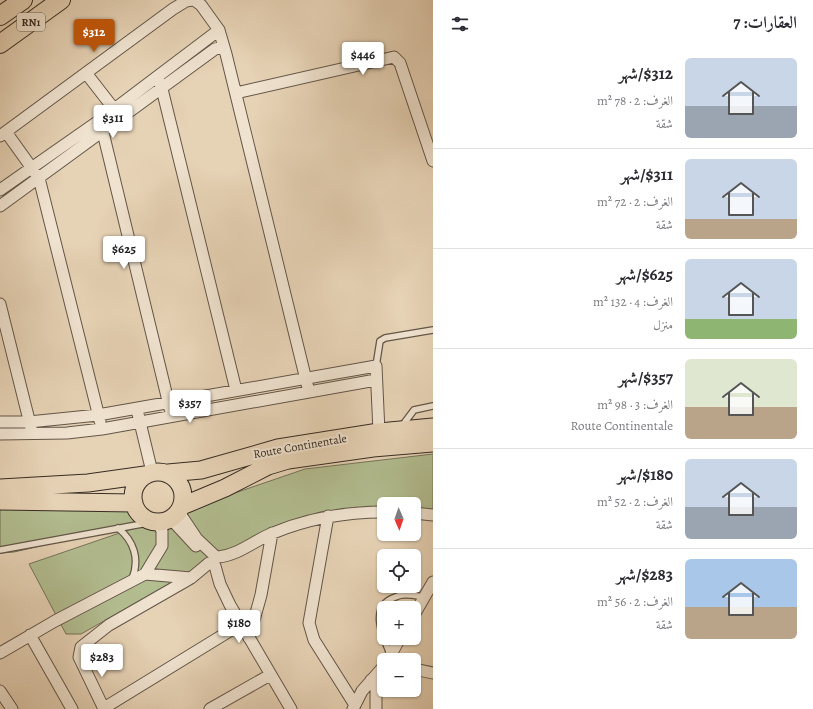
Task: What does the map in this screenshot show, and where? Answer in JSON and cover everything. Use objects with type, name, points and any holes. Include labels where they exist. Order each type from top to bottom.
[{"type":"highway","name":"RN1","points":[[0,16],[23,0]]},
{"type":"highway","name":"RN1","points":[[0,44],[61,0]]},
{"type":"main road","name":"Route Continentale","points":[[0,488],[88,483],[155,473],[201,470],[278,448],[400,429],[433,427]]},
{"type":"main road","name":"Route Continentale","points":[[169,516],[268,466],[288,460],[373,448],[433,443]]},
{"type":"main road","points":[[155,473],[178,480],[183,490],[169,516],[141,515],[134,503],[135,487],[155,473]]},
{"type":"main road","points":[[0,501],[134,503]]},
{"type":"street","points":[[102,429],[39,178],[33,167],[3,134],[186,1],[194,0],[201,5],[219,30],[309,392]]},
{"type":"street","points":[[0,190],[114,110],[219,30]]},
{"type":"street","points":[[0,206],[215,49],[220,48],[224,50]]},
{"type":"street","points":[[236,94],[394,57],[400,63],[433,161]]},
{"type":"street","points":[[86,73],[114,110]]},
{"type":"street","points":[[157,77],[162,89],[236,390]]},
{"type":"street","points":[[100,120],[171,416]]},
{"type":"street","points":[[0,304],[32,434]]},
{"type":"street","points":[[0,422],[29,422],[98,414],[376,366],[379,432]]},
{"type":"street","points":[[0,434],[32,434],[102,429],[376,380]]},
{"type":"street","points":[[137,408],[155,473]]},
{"type":"street","points":[[241,624],[104,709],[79,658],[81,647],[109,626],[191,578],[213,560],[236,553],[272,533],[312,519],[328,516],[377,512]]},
{"type":"street","points":[[421,514],[433,515]]},
{"type":"street","points":[[145,574],[162,546],[162,532],[169,516],[192,543],[213,560],[225,597],[291,709]]},
{"type":"street","points":[[328,516],[309,623],[314,640],[354,707]]},
{"type":"street","points":[[249,638],[261,594],[272,533]]},
{"type":"street","points":[[0,653],[30,635],[145,574],[191,578]]},
{"type":"street","points":[[421,602],[433,583]]},
{"type":"street","points":[[30,635],[72,709]]},
{"type":"street","points":[[421,670],[433,673]]},
{"type":"street","points":[[354,707],[362,691],[377,674]]},
{"type":"street","points":[[210,709],[226,705],[270,675]]},
{"type":"street","points":[[372,680],[376,688],[376,709]]},
{"type":"street","points":[[0,691],[12,709]]},
{"type":"lane","points":[[376,366],[380,341],[384,338],[433,330]]},
{"type":"lane","points":[[400,429],[414,410],[433,406]]},
{"type":"lane","points":[[0,550],[118,528],[169,516]]},
{"type":"lane","points":[[118,528],[130,540],[136,556],[132,580]]},
{"type":"lane","points":[[388,653],[379,620],[382,609],[387,600],[400,595],[424,597]]},
{"type":"green space","points":[[433,454],[433,513],[421,513],[421,497],[377,497],[377,513],[320,512],[286,524],[238,545],[81,634],[66,634],[29,564],[146,524],[106,531],[14,552],[0,553],[0,508],[146,509],[148,514],[156,520],[305,469]]}]
